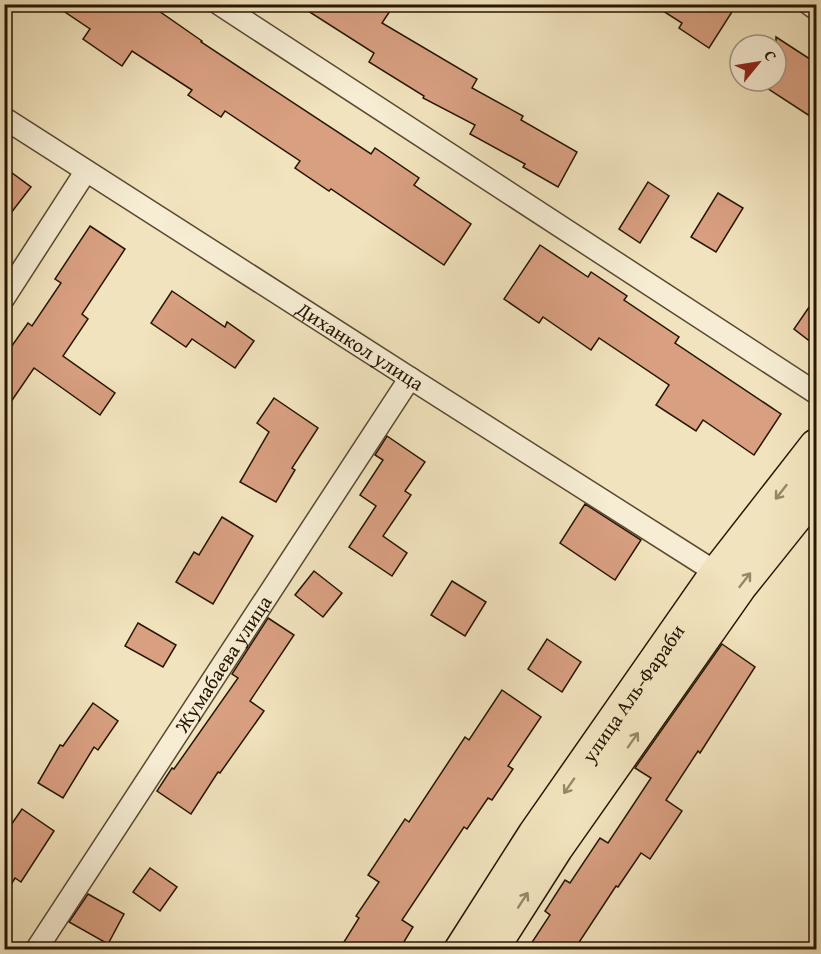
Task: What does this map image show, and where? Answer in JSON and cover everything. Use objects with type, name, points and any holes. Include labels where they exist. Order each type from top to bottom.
[{"type":"main road","name":"улица Аль-Фараби","points":[[461,950],[535,834],[717,573],[816,446]]},
{"type":"main road","name":"улица Аль-Фараби","points":[[491,950],[556,848],[740,586],[816,491]]},
{"type":"street","points":[[219,4],[816,393]]},
{"type":"street","points":[[809,4],[816,9]]},
{"type":"street","name":"Диханкол улица","points":[[4,118],[717,573]]},
{"type":"street","points":[[4,298],[86,171]]},
{"type":"street","name":"Жумабаева улица","points":[[36,950],[410,378]]},
{"type":"building","points":[[53,4],[163,4],[159,11],[201,42],[371,154],[375,148],[419,178],[414,185],[471,224],[444,265],[331,189],[329,191],[295,168],[300,161],[225,111],[221,117],[188,95],[192,90],[132,51],[122,66],[83,39],[90,29]]},
{"type":"building","points":[[297,4],[380,4],[390,11],[382,23],[477,79],[472,88],[523,116],[521,120],[577,152],[558,187],[523,167],[525,164],[470,134],[475,125],[423,98],[424,96],[369,62],[374,53]]},
{"type":"building","points":[[652,4],[737,4],[709,48],[679,28],[682,23]]},
{"type":"building","points":[[788,45],[816,63],[816,120],[774,93],[788,93]]},
{"type":"building","points":[[4,167],[31,187],[4,222]]},
{"type":"building","points":[[648,182],[669,196],[640,243],[619,229]]},
{"type":"building","points":[[718,193],[743,208],[716,252],[691,237]]},
{"type":"building","points":[[90,226],[125,249],[82,314],[88,319],[63,356],[115,393],[100,415],[34,368],[4,412],[4,357],[28,323],[32,326],[61,283],[55,279]]},
{"type":"building","points":[[540,245],[588,277],[591,272],[627,296],[624,300],[679,337],[675,343],[781,414],[754,455],[703,420],[696,431],[656,405],[669,385],[599,338],[591,350],[543,317],[539,323],[504,299]]},
{"type":"building","points":[[172,291],[225,327],[227,322],[254,341],[235,368],[192,339],[186,347],[151,323]]},
{"type":"building","points":[[816,297],[816,346],[794,329]]},
{"type":"building","points":[[274,398],[318,428],[292,468],[295,470],[276,502],[240,482],[269,432],[257,423]]},
{"type":"building","points":[[387,436],[425,462],[405,491],[411,495],[383,536],[407,553],[392,576],[349,547],[376,506],[360,495],[383,460],[375,455]]},
{"type":"building","points":[[585,504],[641,540],[615,580],[560,543]]},
{"type":"building","points":[[222,517],[253,536],[213,604],[176,582],[194,552],[199,555]]},
{"type":"building","points":[[314,571],[342,593],[323,617],[295,595]]},
{"type":"building","points":[[452,581],[486,602],[465,636],[431,615]]},
{"type":"building","points":[[268,618],[294,635],[250,701],[264,711],[220,773],[218,772],[191,814],[157,791],[238,678],[232,674]]},
{"type":"building","points":[[138,623],[176,645],[163,667],[125,646]]},
{"type":"building","points":[[547,639],[581,662],[562,692],[528,669]]},
{"type":"building","points":[[722,644],[755,667],[700,753],[698,751],[666,800],[682,811],[650,859],[641,853],[618,887],[616,886],[574,950],[527,950],[550,915],[545,911],[565,880],[570,883],[600,838],[608,843],[651,778],[635,768]]},
{"type":"building","points":[[502,690],[541,717],[508,766],[513,769],[492,800],[488,798],[467,829],[464,827],[402,920],[413,927],[399,950],[339,950],[359,918],[356,916],[379,882],[368,875],[405,819],[409,822],[465,737],[469,740]]},
{"type":"building","points":[[93,703],[118,721],[98,750],[94,747],[63,798],[38,783],[60,745],[63,746]]},
{"type":"building","points":[[22,809],[54,831],[21,882],[15,878],[4,896],[4,835]]},
{"type":"building","points":[[150,868],[177,887],[160,911],[133,892]]},
{"type":"building","points":[[88,894],[124,914],[108,944],[69,922]]}]
